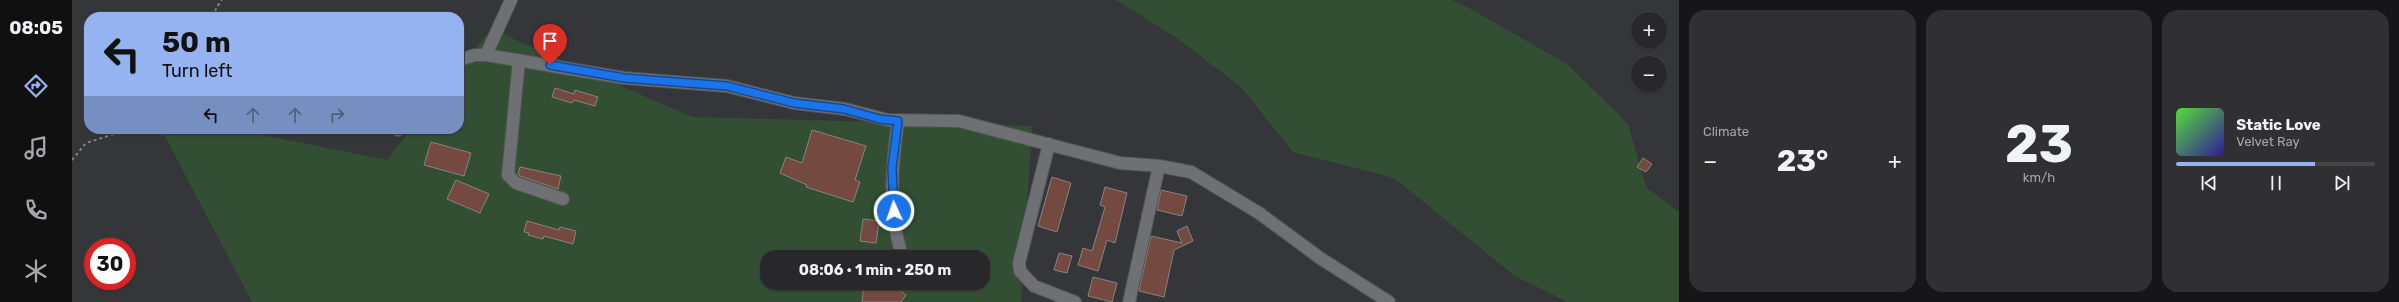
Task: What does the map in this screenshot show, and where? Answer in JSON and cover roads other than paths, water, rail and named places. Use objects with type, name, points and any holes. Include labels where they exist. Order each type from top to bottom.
[{"type":"street","points":[[486,55],[511,0]]},
{"type":"street","points":[[464,58],[475,55],[486,55],[624,78],[727,86],[794,103],[844,109],[880,119],[898,121],[959,121],[1120,163],[1159,166],[1191,172],[1213,184],[1389,302]]},
{"type":"street","points":[[519,60],[508,175],[516,183],[563,199]]},
{"type":"street","points":[[898,121],[892,168],[896,236],[900,250]]},
{"type":"street","points":[[1049,144],[1019,263],[1020,271],[1034,286],[1075,302]]},
{"type":"street","points":[[1129,302],[1159,166]]}]
